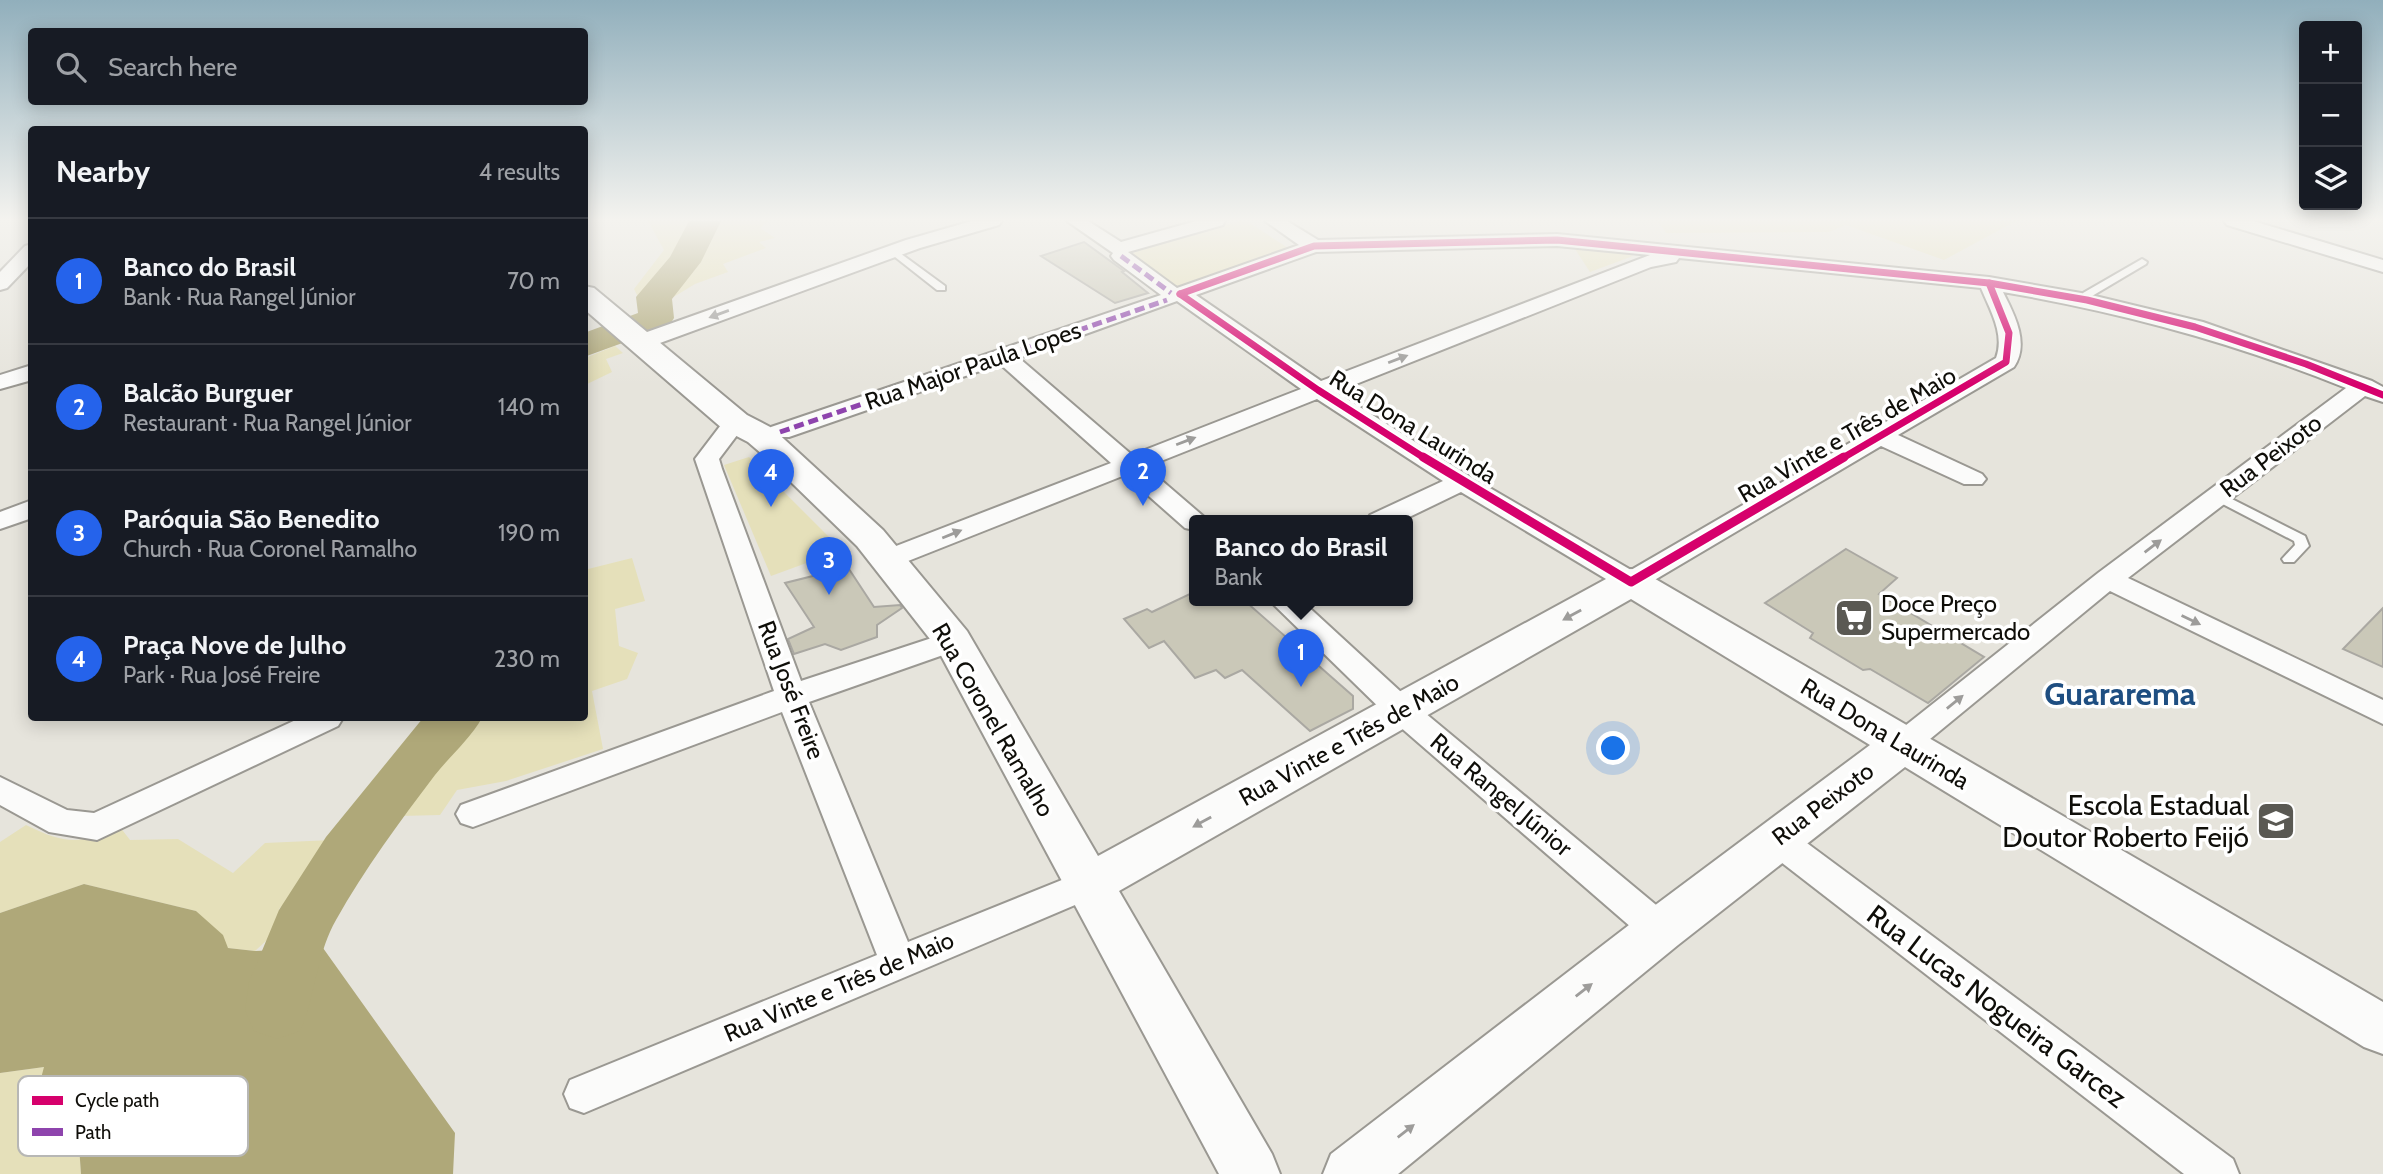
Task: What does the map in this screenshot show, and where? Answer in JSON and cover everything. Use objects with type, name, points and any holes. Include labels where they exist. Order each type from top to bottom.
[{"type":"main road","name":"Rua Coronel Ramalho","points":[[588,300],[735,422],[760,435],[888,559],[953,641],[1251,1174]]},
{"type":"main road","name":"Rua Vinte e Três de Maio","points":[[1088,884],[1631,582]]},
{"type":"main road","name":"Rua Dona Laurinda","points":[[1631,582],[2383,1030]]},
{"type":"main road","name":"Rua Peixoto","points":[[1352,1174],[1776,839],[1902,745]]},
{"type":"street","points":[[630,333],[814,276]]},
{"type":"street","name":"Rua Dona Laurinda","points":[[1147,276],[1173,296],[1462,482],[1631,582]]},
{"type":"street","name":"Rua Major Paula Lopes","points":[[780,432],[1230,276]]},
{"type":"street","points":[[1578,276],[1584,286]]},
{"type":"street","points":[[888,559],[1584,286],[1602,276]]},
{"type":"street","points":[[1919,276],[1989,283],[2087,300],[2195,327],[2373,391]]},
{"type":"street","name":"Rua Vinte e Três de Maio","points":[[1631,582],[2006,362],[2012,350],[2011,337],[1989,283]]},
{"type":"street","points":[[1007,359],[1189,518]]},
{"type":"street","points":[[0,382],[28,373]]},
{"type":"street","name":"Rua Peixoto","points":[[1902,745],[2108,579],[2218,496],[2373,391]]},
{"type":"street","name":"Rua José Freire","points":[[735,422],[707,459],[792,696],[898,962]]},
{"type":"street","points":[[1882,437],[1973,479]]},
{"type":"street","points":[[1392,515],[1462,482]]},
{"type":"street","points":[[0,520],[28,510]]},
{"type":"street","points":[[2108,579],[2383,713]]},
{"type":"street","name":"Rua Rangel Júnior","points":[[1289,606],[1402,711],[1660,930]]},
{"type":"street","points":[[473,814],[792,696],[953,641]]},
{"type":"street","points":[[0,790],[61,823],[97,827],[321,721]]},
{"type":"street","name":"Rua Lucas Nogueira Garcez","points":[[1776,839],[2218,1174]]},
{"type":"street","name":"Rua Vinte e Três de Maio","points":[[584,1094],[1088,884]]},
{"type":"lane","points":[[924,276],[940,288]]},
{"type":"lane","points":[[2087,300],[2088,295],[2119,276]]},
{"type":"lane","points":[[2218,496],[2300,539],[2302,546],[2289,559]]},
{"type":"shaded area","points":[[644,276],[718,276],[695,284],[667,301],[649,295],[638,297],[634,289]]},
{"type":"shaded area","points":[[1160,276],[1217,276],[1180,290]]},
{"type":"shaded area","points":[[615,346],[623,353],[606,359],[612,372],[588,384],[588,357]]},
{"type":"shaded area","points":[[749,457],[842,550],[771,576],[724,465]]},
{"type":"shaded area","points":[[632,558],[645,601],[615,609],[619,646],[638,653],[627,679],[592,691],[603,749],[506,781],[457,790],[440,815],[400,816],[457,738],[478,721],[588,721],[588,569]]},
{"type":"shaded area","points":[[26,825],[52,836],[73,840],[94,837],[120,827],[130,840],[178,839],[233,873],[265,843],[332,840],[313,875],[279,909],[279,929],[255,951],[228,948],[196,911],[84,884],[0,913],[0,842]]},
{"type":"shaded area","points":[[84,884],[196,911],[223,935],[228,948],[255,951],[323,948],[455,1133],[453,1174],[81,1174],[80,1156],[248,1156],[248,1076],[42,1076],[44,1067],[0,1073],[0,913]]},
{"type":"shaded area","points":[[44,1067],[48,1076],[18,1076],[18,1156],[80,1156],[81,1174],[0,1174],[0,1073]]},
{"type":"building","points":[[1072,276],[1127,276],[1148,293],[1115,303]]},
{"type":"building","name":"Doce Preço Supermercado","points":[[1846,549],[1897,578],[1879,594],[1984,657],[1928,703],[1870,669],[1863,670],[1810,638],[1813,633],[1765,603]]},
{"type":"building","points":[[845,563],[874,607],[900,605],[902,608],[877,625],[877,637],[841,650],[825,644],[794,654],[788,639],[814,627],[785,583],[829,572]]},
{"type":"building","points":[[1189,594],[1189,606],[1251,606],[1353,696],[1353,709],[1310,731],[1242,670],[1225,678],[1216,670],[1195,678],[1164,641],[1149,648],[1124,619],[1147,609],[1152,612]]},
{"type":"building","points":[[2383,608],[2383,667],[2343,649]]},
{"type":"waterway","points":[[588,344],[656,318],[654,297],[673,276]]},
{"type":"waterway","points":[[277,1010],[289,954],[314,903],[346,854],[407,772],[453,721]]},
{"type":"marked path","points":[[1148,276],[1171,293]]},
{"type":"marked path","points":[[780,432],[1167,300]]},
{"type":"cycle path","points":[[1180,294],[1231,276]]},
{"type":"cycle path","points":[[1917,276],[1989,283],[2087,300],[2195,327],[2306,364],[2383,395]]},
{"type":"cycle path","points":[[1180,294],[1318,390],[1462,482],[1631,582],[2006,362],[2009,333],[1989,283]]},
{"type":"place","name":"Balcão Burguer","points":[[1143,506]]},
{"type":"place","name":"Praça Nove de Julho","points":[[771,507]]},
{"type":"place","name":"Paróquia São Benedito","points":[[829,595]]},
{"type":"place","name":"Doce Preço Supermercado","points":[[1854,618]]},
{"type":"place","name":"Banco do Brasil","points":[[1301,687]]},
{"type":"place","name":"Escola Estadual Doutor Roberto Feijó","points":[[2276,821]]},
{"type":"district","name":"Guararema","points":[[2120,694]]}]
